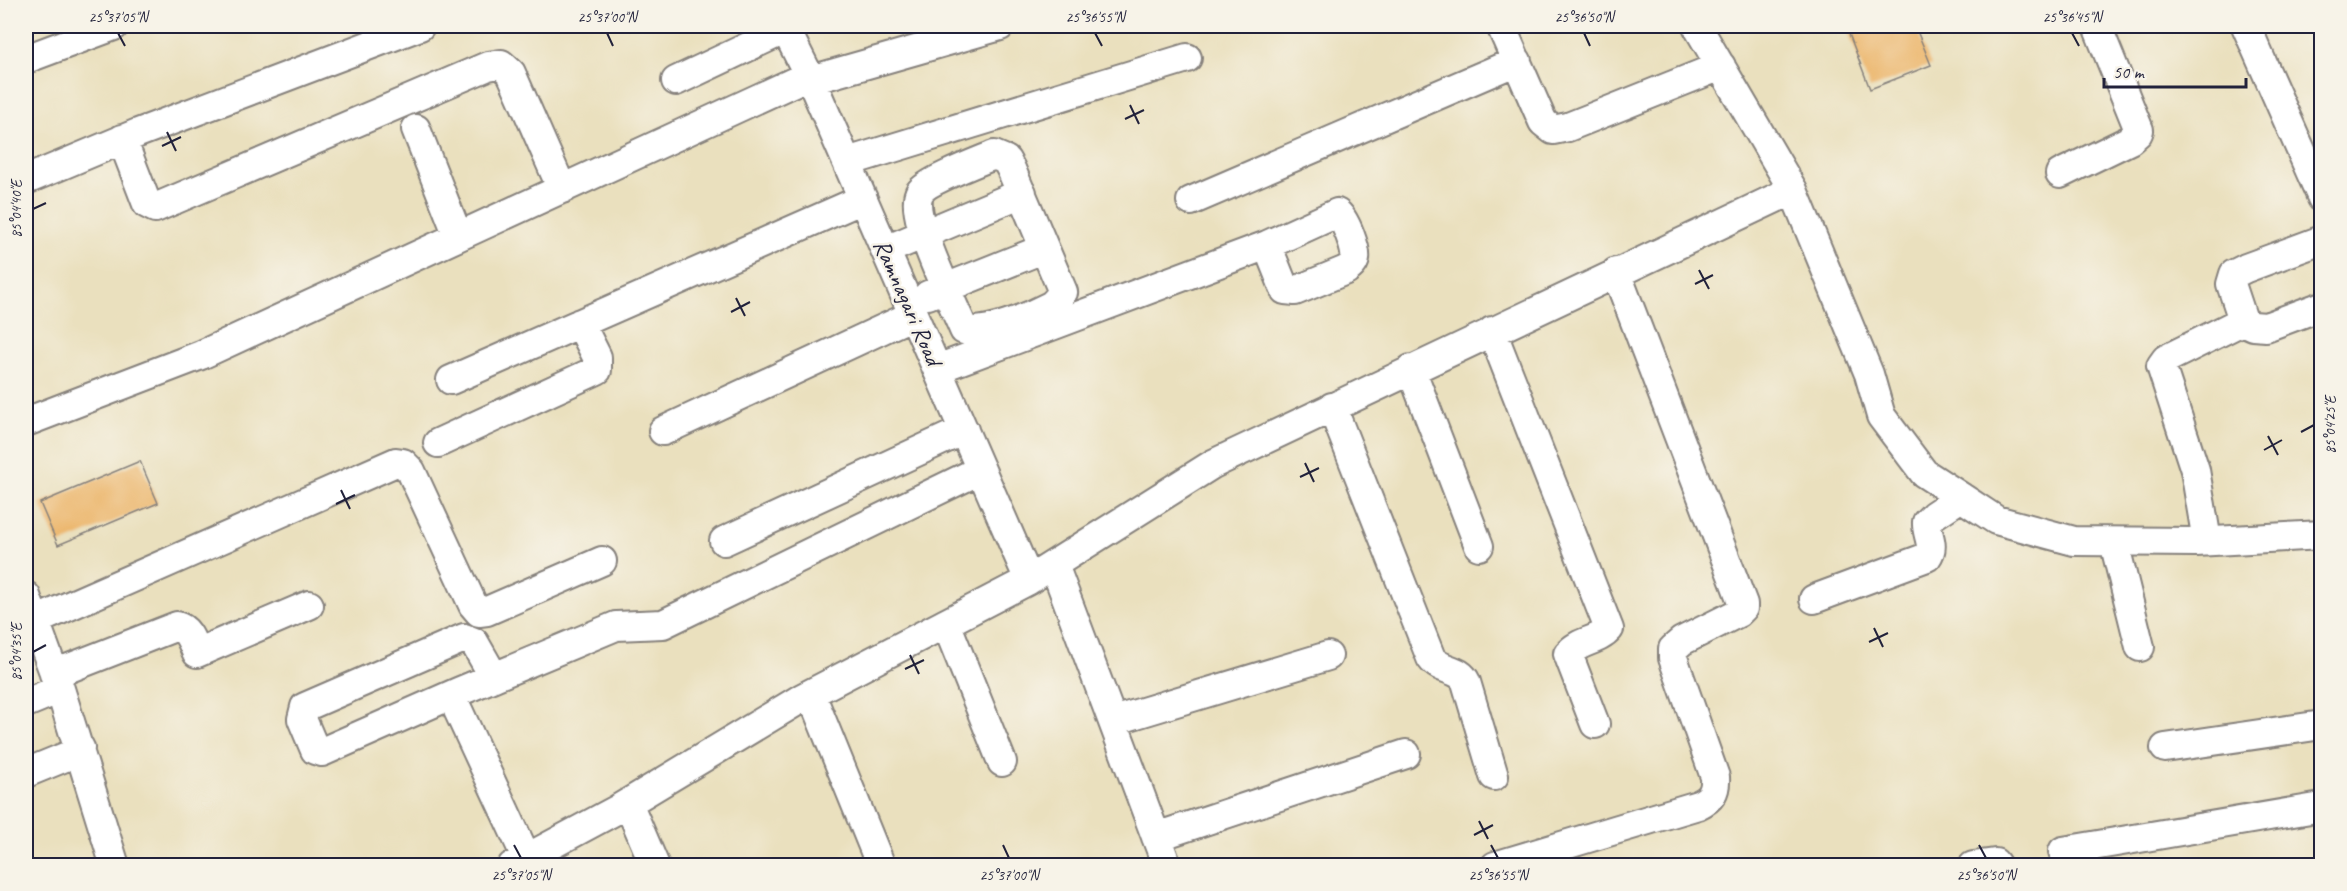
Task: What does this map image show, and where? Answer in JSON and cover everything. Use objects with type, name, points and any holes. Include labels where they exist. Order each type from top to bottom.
[{"type":"street","points":[[26,59],[114,26]]},
{"type":"street","points":[[26,180],[122,139],[420,26]]},
{"type":"street","points":[[26,422],[201,355],[810,77],[1000,26]]},
{"type":"street","points":[[1502,26],[1543,123],[1552,129],[1568,127],[1721,66]]},
{"type":"street","points":[[1697,26],[1793,190],[1869,374],[1881,416],[1924,473],[1996,520],[2074,541],[2207,541],[2322,535]]},
{"type":"street","points":[[2060,174],[2130,140],[2139,130],[2097,26]]},
{"type":"street","points":[[676,81],[785,27]]},
{"type":"street","name":"Ramnagari Road","points":[[785,27],[810,77],[1029,580]]},
{"type":"street","points":[[2249,27],[2322,198]]},
{"type":"street","points":[[847,162],[1186,58]]},
{"type":"street","points":[[1191,201],[1517,61]]},
{"type":"street","points":[[122,139],[147,204],[156,208],[488,66],[501,64],[511,73],[562,189]]},
{"type":"street","points":[[416,129],[458,236]]},
{"type":"street","points":[[994,155],[1006,160],[1063,292],[1052,305],[988,331],[964,330],[924,234],[917,203],[920,191],[930,183],[994,155]]},
{"type":"street","points":[[458,710],[518,863],[628,803],[811,694],[1029,580],[1213,464],[1793,190]]},
{"type":"street","points":[[886,250],[1022,193]]},
{"type":"street","points":[[451,380],[863,199]]},
{"type":"street","points":[[2207,541],[2194,470],[2161,366],[2166,359],[2234,326],[2240,320],[2241,313],[2231,284],[2234,274],[2322,240]]},
{"type":"street","points":[[937,369],[1267,245]]},
{"type":"street","points":[[663,431],[911,309],[946,287],[1043,249]]},
{"type":"street","points":[[1495,866],[1698,805],[1707,801],[1716,787],[1715,777],[1673,658],[1673,649],[1682,641],[1738,614],[1743,604],[1616,272]]},
{"type":"street","points":[[2240,320],[2253,326],[2266,327],[2322,306]]},
{"type":"street","points":[[438,443],[597,370],[597,357],[580,323]]},
{"type":"street","points":[[1492,331],[1608,629],[1603,636],[1574,646],[1568,654],[1595,724]]},
{"type":"street","points":[[1411,369],[1479,546]]},
{"type":"street","points":[[1332,407],[1431,658],[1440,667],[1460,673],[1466,682],[1494,777]]},
{"type":"street","points":[[724,541],[964,430]]},
{"type":"street","points":[[115,866],[80,748],[30,609],[396,462],[403,463],[411,471],[473,605],[479,612],[487,611],[602,561]]},
{"type":"street","points":[[494,677],[474,642],[464,638],[305,707],[302,719],[315,750],[322,752],[616,626],[663,624],[980,470]]},
{"type":"street","points":[[1814,599],[1928,556],[1931,552],[1926,527],[1929,518],[1961,497]]},
{"type":"street","points":[[2114,542],[2140,647]]},
{"type":"street","points":[[1054,565],[1167,866]]},
{"type":"street","points":[[26,703],[57,682],[177,626],[183,627],[188,634],[197,654],[309,605]]},
{"type":"street","points":[[946,624],[1002,762]]},
{"type":"street","points":[[1113,721],[1328,656]]},
{"type":"street","points":[[811,694],[880,866]]},
{"type":"street","points":[[2165,748],[2322,724]]},
{"type":"street","points":[[26,773],[70,755],[80,748]]},
{"type":"street","points":[[1156,837],[1406,754]]},
{"type":"street","points":[[628,803],[655,866]]},
{"type":"street","points":[[2063,851],[2322,807]]},
{"type":"street","points":[[1973,866],[1995,863],[1997,866]]},
{"type":"building","points":[[1846,26],[1915,26],[1931,65],[1870,89]]},
{"type":"building","points":[[140,461],[158,503],[58,545],[40,503]]}]
